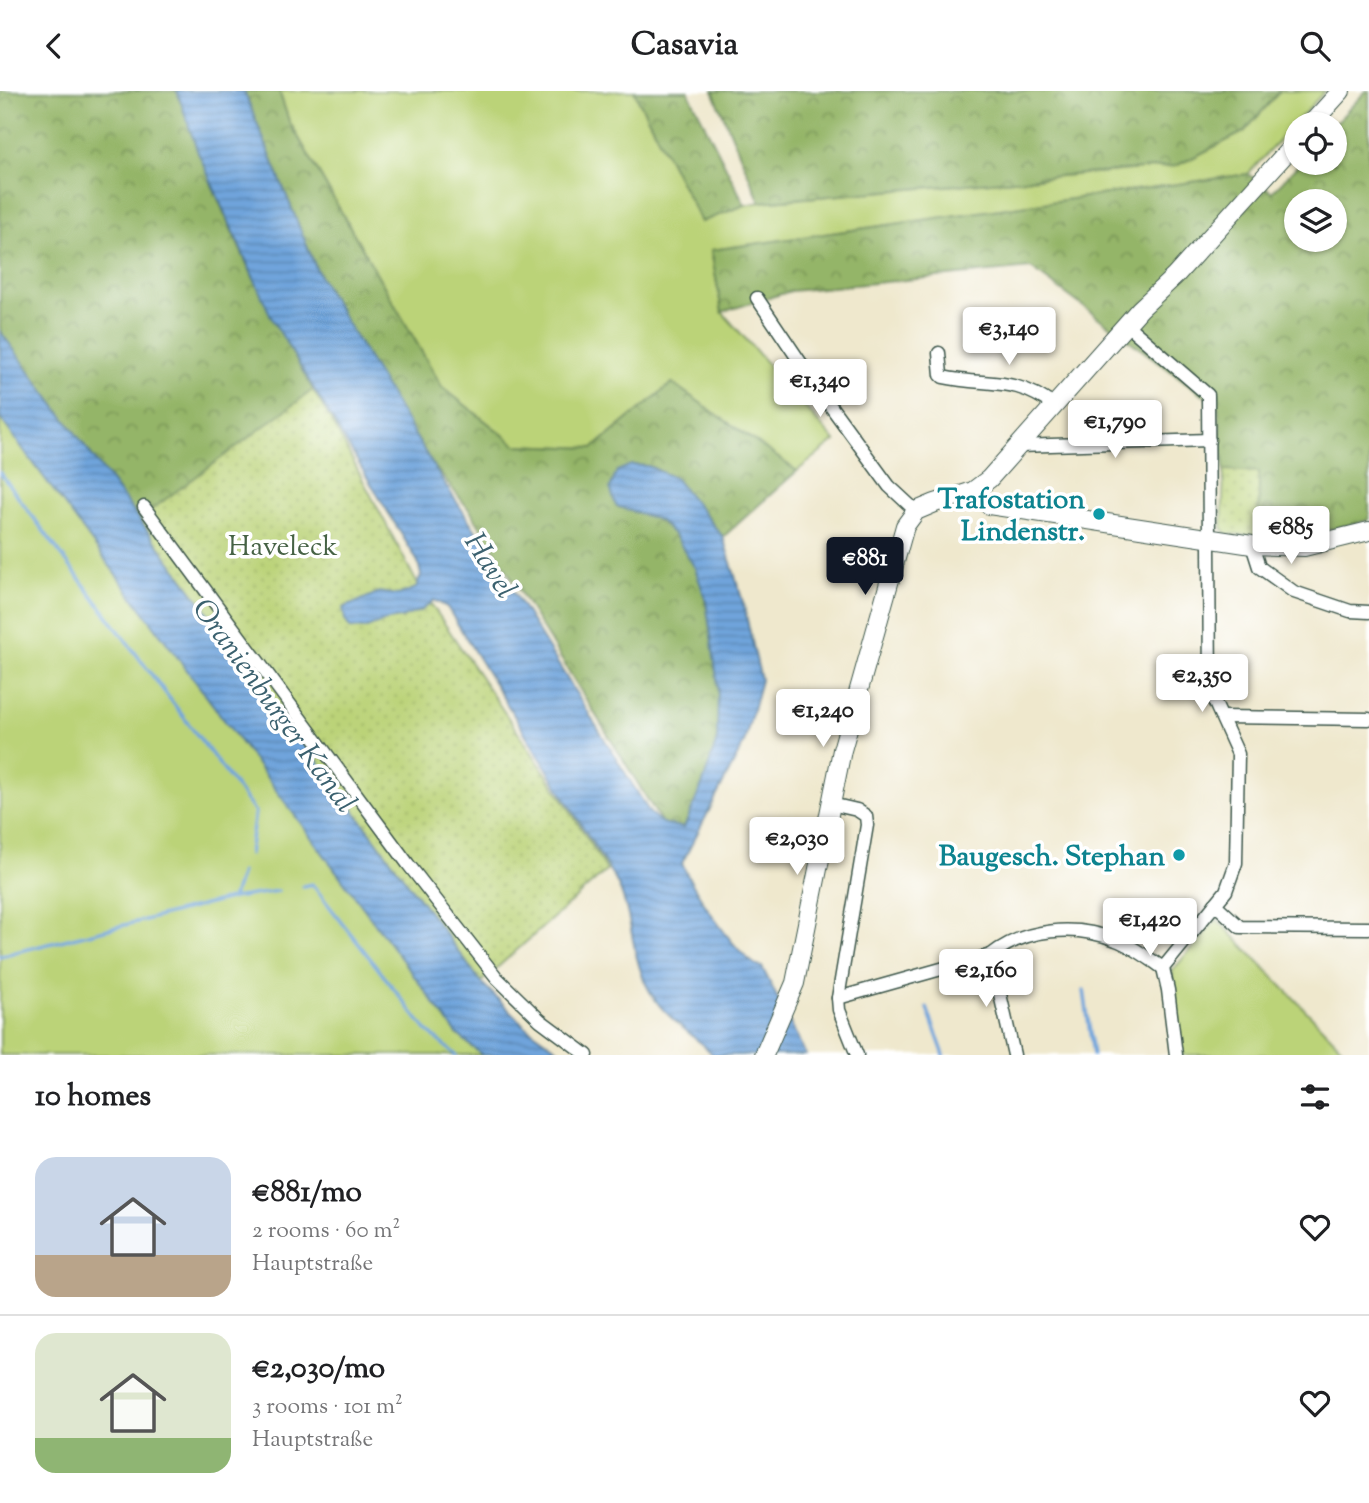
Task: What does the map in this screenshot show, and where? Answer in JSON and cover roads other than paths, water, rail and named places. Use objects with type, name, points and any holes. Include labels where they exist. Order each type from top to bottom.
[{"type":"main road","points":[[1322,112],[1342,91]]},
{"type":"main road","points":[[764,1055],[795,982],[831,804],[855,703],[905,526],[916,511],[973,491],[989,479],[1284,155]]},
{"type":"main road","points":[[973,491],[989,505],[1252,545],[1304,547],[1369,531]]},
{"type":"street","points":[[757,299],[889,486],[916,511]]},
{"type":"street","points":[[1127,325],[1208,395],[1210,692],[1238,754],[1236,863],[1226,891],[1163,968]]},
{"type":"street","points":[[939,353],[943,377],[1013,384],[1041,396],[1055,407]]},
{"type":"street","points":[[1019,446],[1209,440]]},
{"type":"street","points":[[144,507],[408,864],[497,978],[540,1020],[587,1055]]},
{"type":"street","points":[[1252,545],[1259,567],[1294,593],[1350,611],[1369,612]]},
{"type":"street","points":[[1222,717],[1369,719]]},
{"type":"street","points":[[831,804],[857,810],[866,816],[867,825],[838,998],[839,1010],[857,1055]]},
{"type":"street","points":[[1215,904],[1240,927],[1369,928]]},
{"type":"street","points":[[838,998],[991,955],[1006,943],[1024,936],[1056,931],[1082,931],[1118,940],[1163,968],[1176,1055]]},
{"type":"street","points":[[991,955],[1014,1055]]},
{"type":"water","name":"Havel","points":[[177,91],[244,91],[326,288],[437,472],[509,581],[650,813],[662,823],[684,828],[717,740],[718,686],[706,601],[695,568],[676,537],[659,520],[616,506],[610,488],[617,471],[631,465],[648,466],[675,478],[723,537],[743,602],[761,680],[744,743],[682,863],[705,904],[729,938],[753,963],[762,967],[806,1055],[713,1055],[660,1006],[641,971],[625,905],[615,879],[447,607],[434,600],[422,610],[401,618],[364,629],[350,628],[343,608],[379,592],[398,595],[416,588],[421,575],[418,562],[272,319],[197,150]]},
{"type":"water","name":"Oranienburger Kanal","points":[[0,331],[481,982],[525,1026],[566,1055],[482,1055],[457,1034],[0,418]]},
{"type":"waterway","points":[[0,473],[255,812],[249,854]]},
{"type":"waterway","points":[[233,897],[241,872]]},
{"type":"waterway","points":[[303,886],[312,884],[427,1031],[456,1055]]},
{"type":"waterway","points":[[0,956],[233,898],[278,891]]},
{"type":"waterway","points":[[1084,990],[1093,1055]]},
{"type":"waterway","points":[[927,1008],[944,1055]]},
{"type":"place","name":"Trafostation Lindenstr.","points":[[1099,514]]},
{"type":"place","name":"Baugesch. Stephan","points":[[1179,855]]},
{"type":"park label","name":"Haveleck","points":[[283,545]]}]
